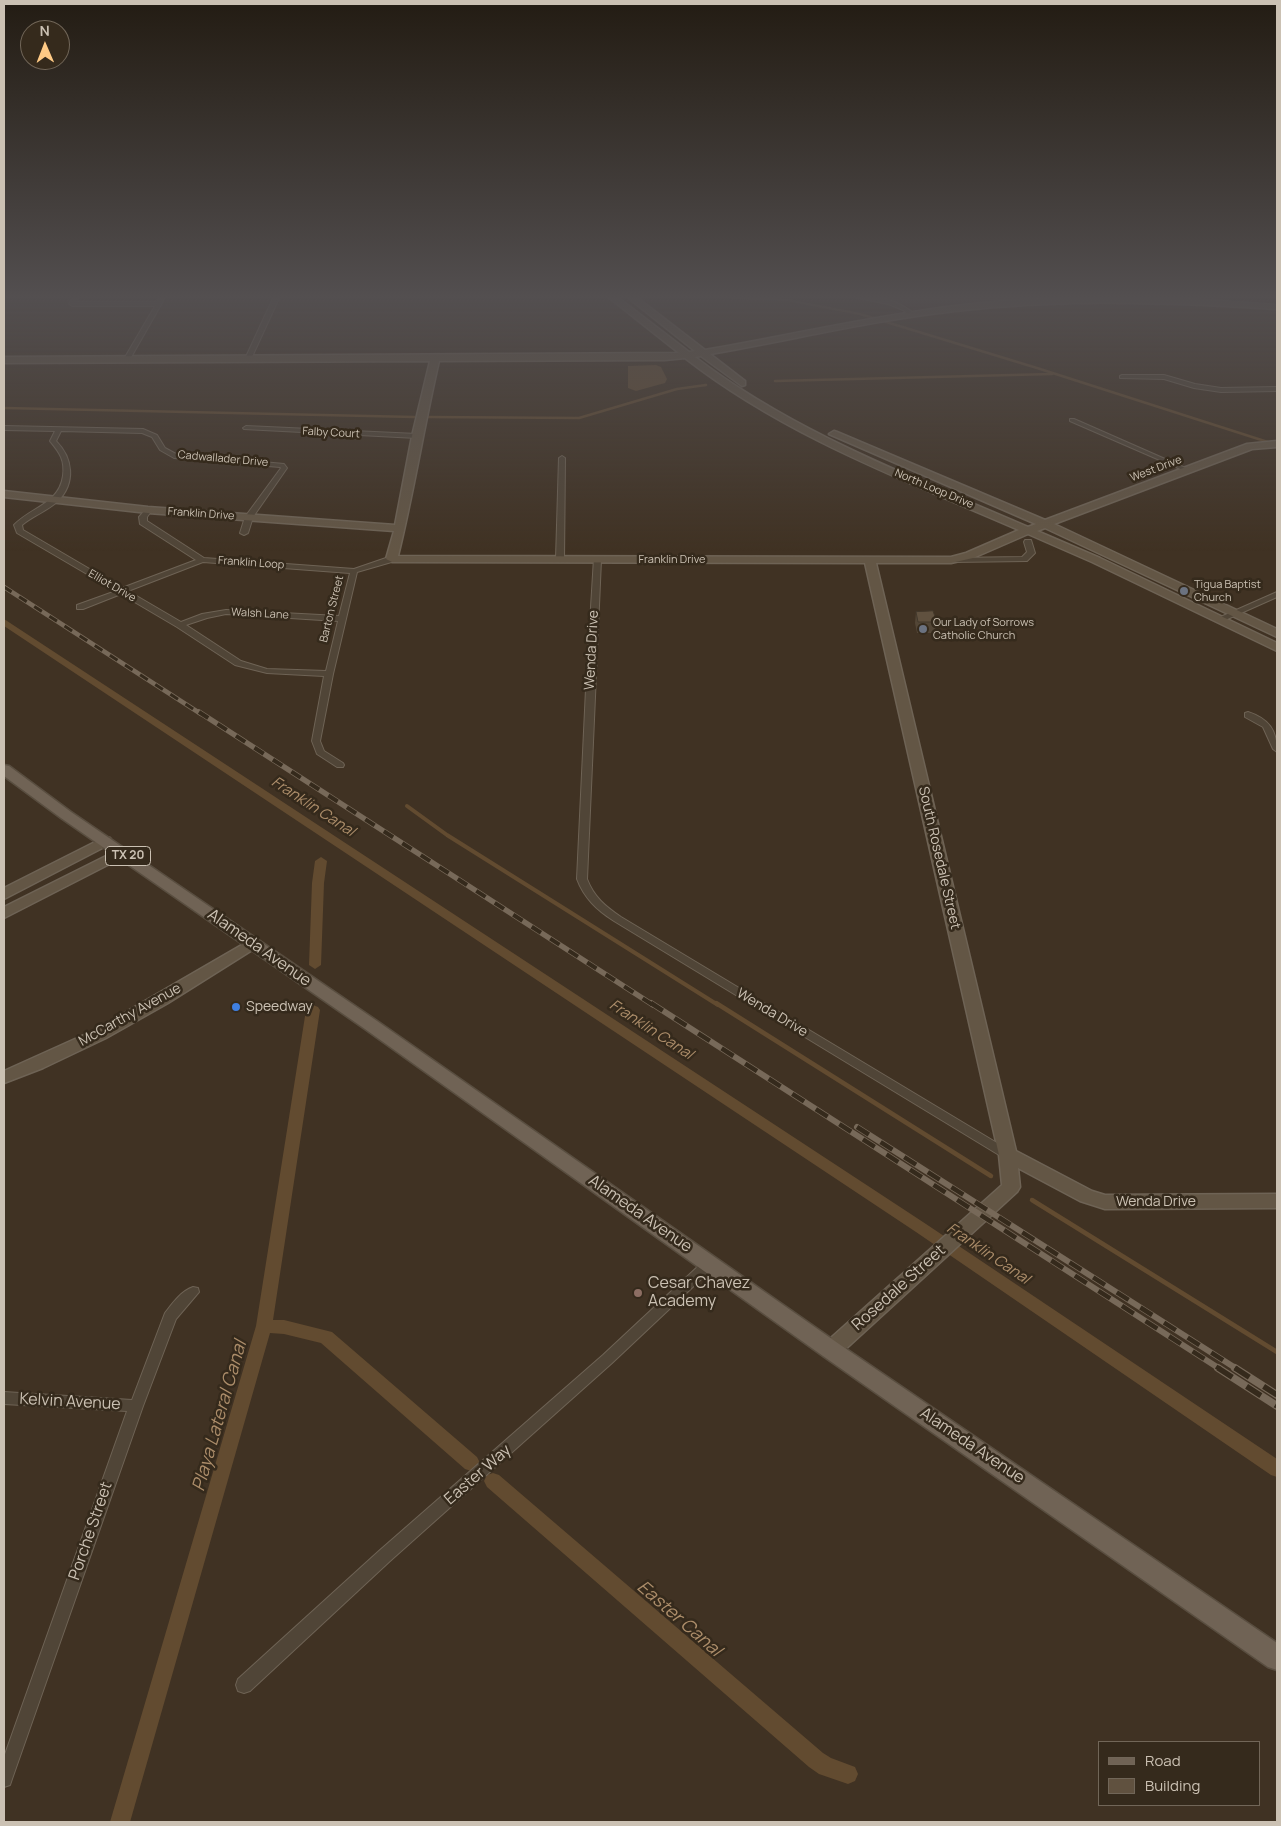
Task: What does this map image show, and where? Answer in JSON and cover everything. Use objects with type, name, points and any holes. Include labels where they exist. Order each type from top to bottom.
[{"type":"main road","points":[[392,559],[430,381]]},
{"type":"main road","name":"North Loop Drive","points":[[723,381],[777,416],[877,465],[1029,530],[1277,646]]},
{"type":"main road","name":"North Loop Drive","points":[[741,381],[791,413],[830,432],[1045,524],[1277,633]]},
{"type":"main road","points":[[777,416],[791,413]]},
{"type":"main road","name":"West Drive","points":[[1045,524],[1250,446],[1272,444]]},
{"type":"main road","name":"Franklin Drive","points":[[4,494],[148,510],[399,528]]},
{"type":"main road","name":"Franklin Drive","points":[[392,559],[952,560],[969,556],[1045,524]]},
{"type":"main road","name":"South Rosedale Street","points":[[870,560],[1008,1155]]},
{"type":"main road","name":"Alameda Avenue","points":[[4,769],[710,1262],[831,1350],[1277,1658]]},
{"type":"main road","points":[[4,894],[105,841]]},
{"type":"main road","points":[[4,913],[122,852]]},
{"type":"main road","name":"McCarthy Avenue","points":[[4,1077],[61,1053],[120,1022],[252,944]]},
{"type":"main road","name":"Wenda Drive","points":[[1008,1155],[1086,1196],[1105,1202],[1277,1201]]},
{"type":"main road","name":"Rosedale Street","points":[[831,1350],[1011,1187],[1008,1155]]},
{"type":"street","points":[[1180,381],[1194,386],[1221,390],[1277,389]]},
{"type":"street","points":[[1072,420],[1187,470]]},
{"type":"street","name":"Cadwallader Drive","points":[[4,428],[143,431],[155,436],[162,449],[174,456],[282,465],[284,468],[249,517],[244,533]]},
{"type":"street","name":"Falby Court","points":[[246,428],[417,436]]},
{"type":"street","points":[[56,500],[66,484],[66,456],[63,450],[53,441],[59,429]]},
{"type":"street","points":[[560,560],[562,458]]},
{"type":"street","name":"Elliot Drive","points":[[56,500],[22,522],[18,528],[244,666],[267,670],[329,674]]},
{"type":"street","name":"Franklin Loop","points":[[148,510],[143,517],[143,522],[202,560],[354,571]]},
{"type":"street","name":"Franklin Drive","points":[[952,560],[1024,559],[1031,553],[1028,542]]},
{"type":"street","name":"Barton Street","points":[[340,765],[320,752],[316,741],[329,674],[354,571],[392,559]]},
{"type":"street","points":[[80,607],[202,560]]},
{"type":"street","name":"Wenda Drive","points":[[598,560],[589,699],[582,878],[588,894],[603,908],[639,931],[1008,1155]]},
{"type":"street","points":[[1220,619],[1277,594]]},
{"type":"street","name":"Walsh Lane","points":[[180,626],[205,616],[226,612],[342,619]]},
{"type":"street","points":[[1248,715],[1267,726],[1277,749]]},
{"type":"street","name":"Easter Way","points":[[244,1685],[431,1515],[498,1458],[654,1317],[710,1262]]},
{"type":"street","name":"Porche Street","points":[[4,1779],[136,1406],[170,1317],[178,1306],[193,1292]]},
{"type":"street","name":"Kelvin Avenue","points":[[4,1398],[136,1406]]},
{"type":"shaded area","points":[[628,381],[666,381],[636,391],[628,388]]},
{"type":"building","points":[[933,611],[937,622],[918,622],[916,612]]},
{"type":"waterway","points":[[1078,381],[1277,445]]},
{"type":"waterway","points":[[427,417],[579,418],[677,389],[706,385]]},
{"type":"waterway","points":[[4,408],[414,417]]},
{"type":"waterway","name":"Franklin Canal","points":[[4,622],[921,1228],[1277,1469]]},
{"type":"waterway","points":[[407,806],[447,835],[718,1005]]},
{"type":"waterway","name":"Playa Lateral Canal","points":[[315,965],[318,883],[321,861]]},
{"type":"waterway","points":[[716,1003],[991,1176]]},
{"type":"waterway","name":"Playa Lateral Canal","points":[[264,1326],[313,1010]]},
{"type":"waterway","points":[[1032,1200],[1277,1352]]},
{"type":"waterway","name":"Playa Lateral Canal","points":[[120,1822],[264,1326]]},
{"type":"waterway","name":"Easter Canal","points":[[264,1326],[284,1327],[326,1337],[471,1463]]},
{"type":"waterway","name":"Easter Canal","points":[[493,1481],[816,1760],[826,1767],[848,1774]]},
{"type":"railway","points":[[4,587],[201,714]]},
{"type":"railway","points":[[199,712],[653,1005]]},
{"type":"railway","points":[[651,1003],[1220,1369]]},
{"type":"railway","points":[[857,1127],[1237,1369]]},
{"type":"railway","points":[[1218,1368],[1277,1406]]},
{"type":"railway","points":[[1235,1368],[1277,1395]]},
{"type":"place","name":"Tigua Baptist Church","points":[[1184,591]]},
{"type":"place","name":"Our Lady of Sorrows Catholic Church","points":[[923,629]]},
{"type":"place","name":"Speedway","points":[[236,1007]]},
{"type":"place","name":"Cesar Chavez Academy","points":[[638,1293]]}]
